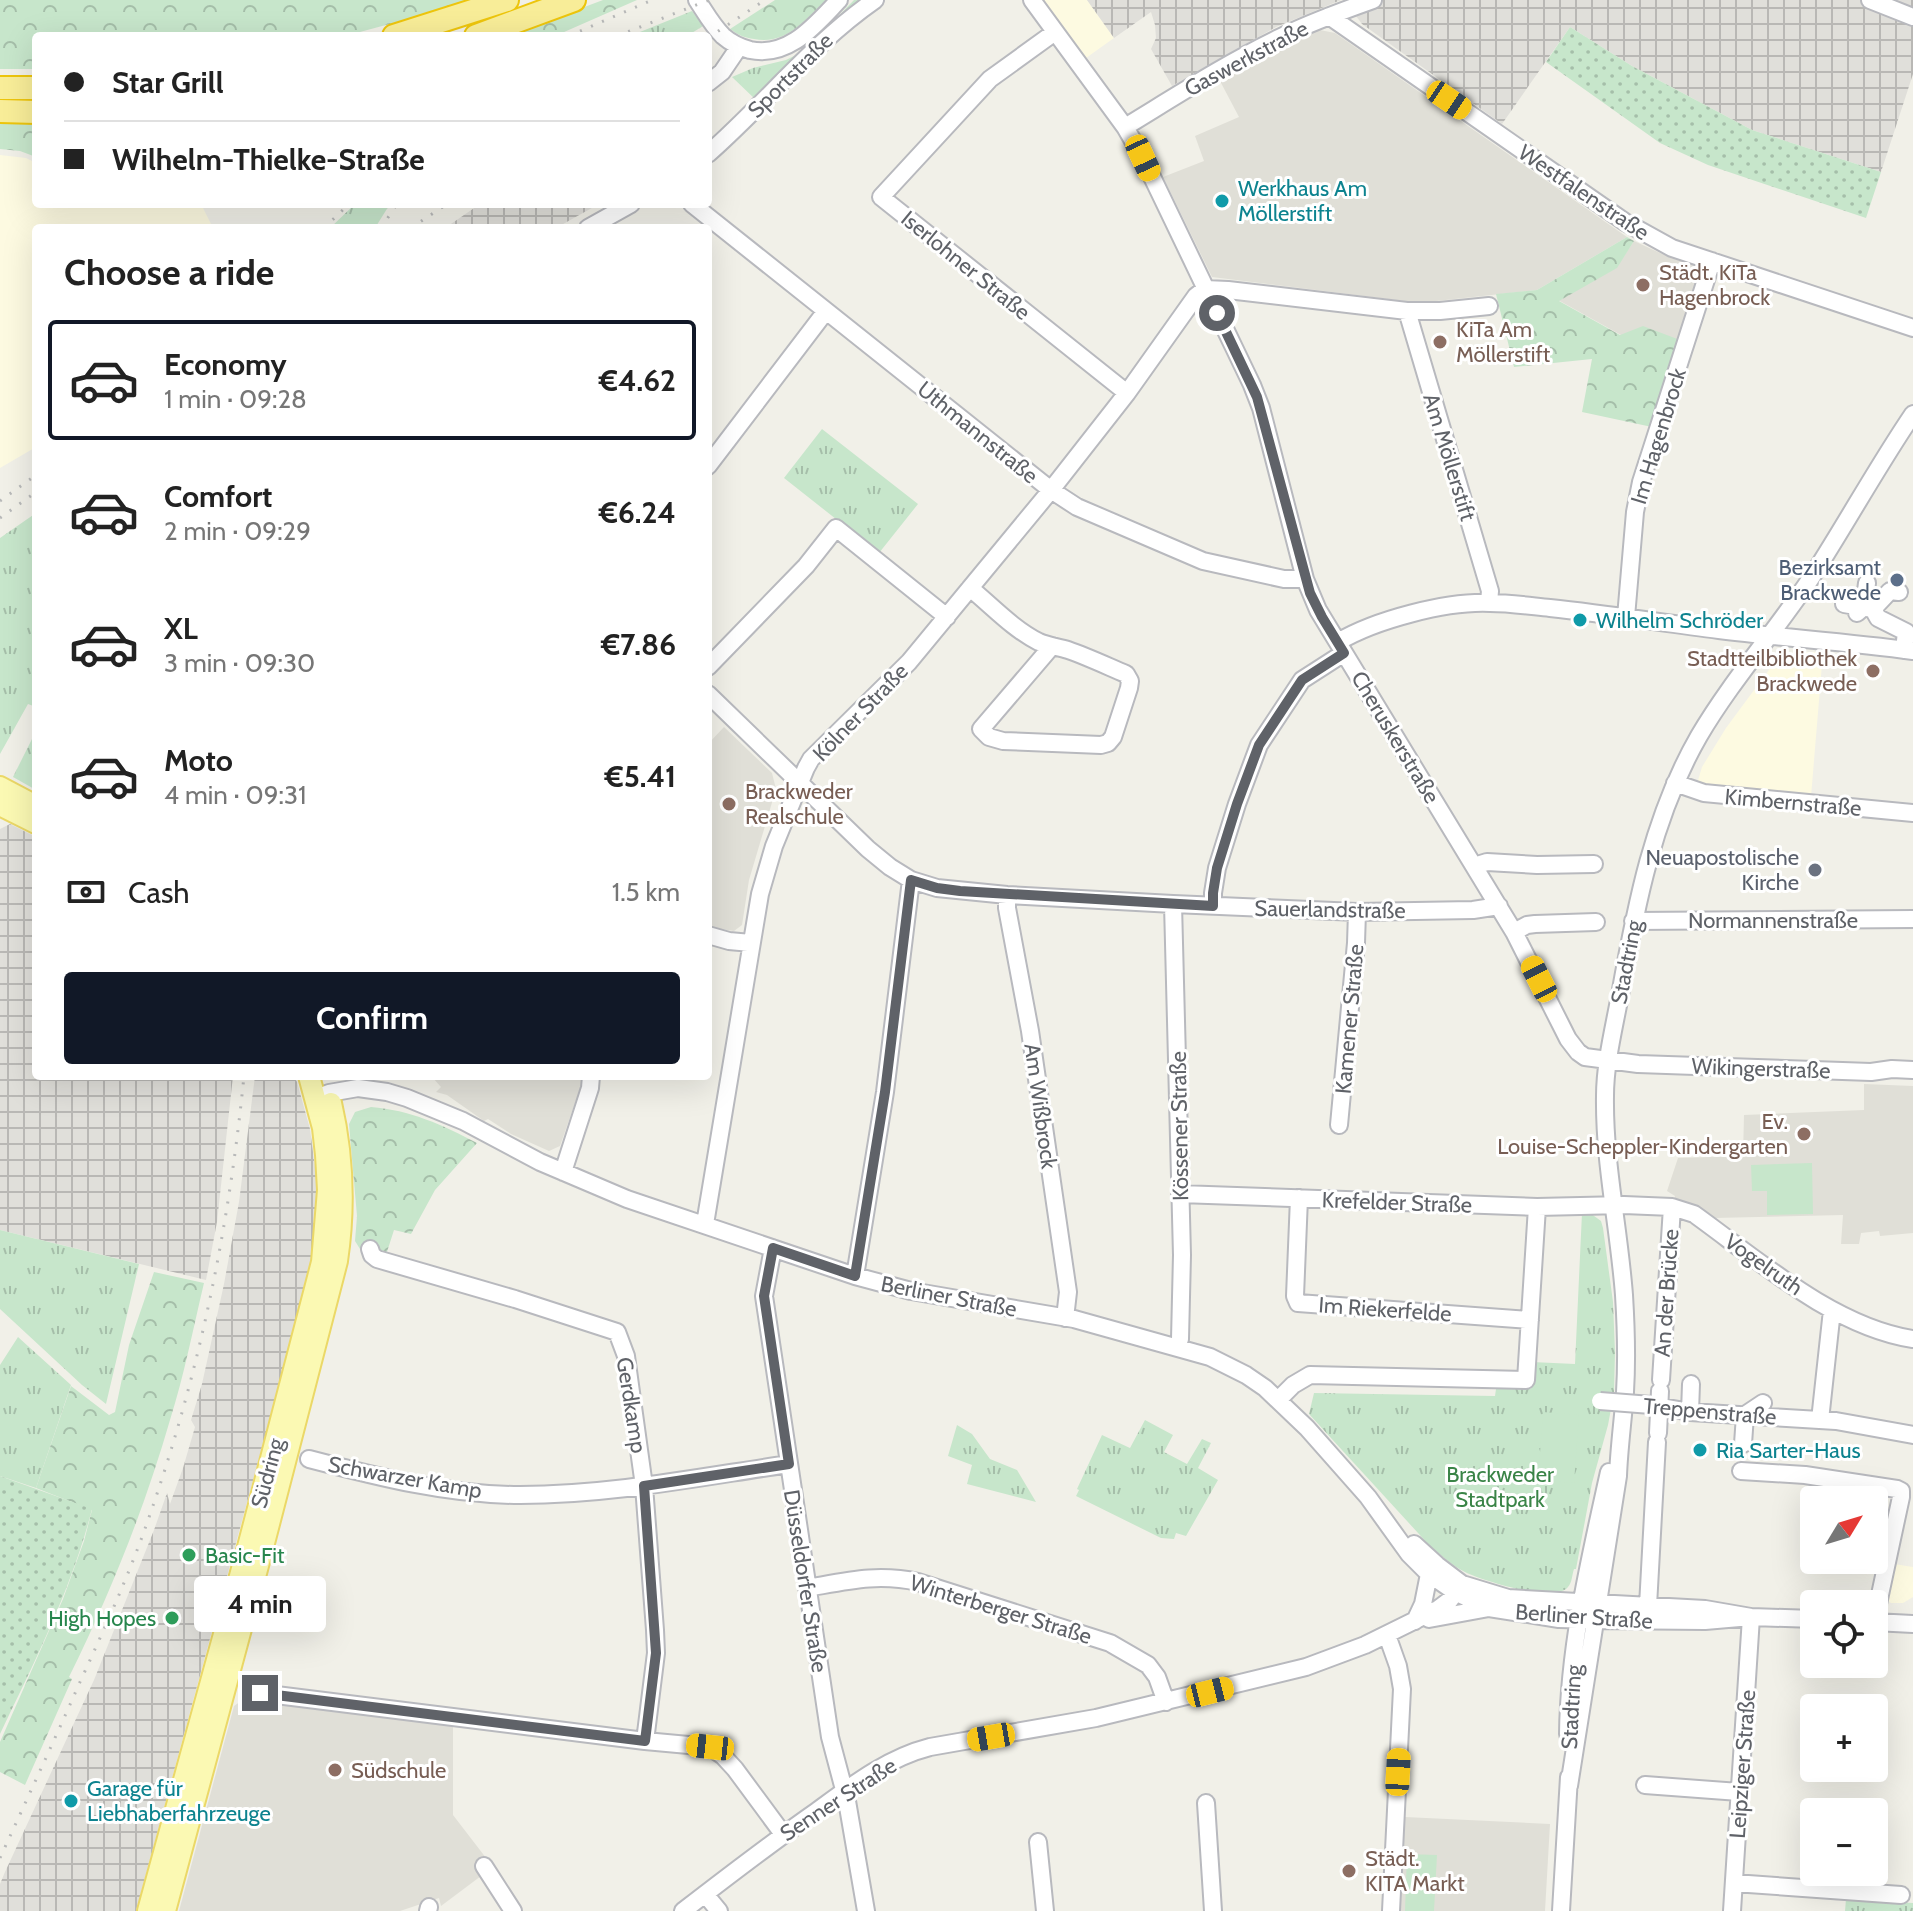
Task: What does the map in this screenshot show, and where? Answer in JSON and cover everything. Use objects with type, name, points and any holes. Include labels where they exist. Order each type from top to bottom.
[{"type":"highway","points":[[407,32],[507,0]]},
{"type":"highway","points":[[487,32],[574,0]]},
{"type":"highway","points":[[0,88],[32,88]]},
{"type":"highway","points":[[0,111],[32,112]]},
{"type":"main road","points":[[0,788],[32,804]]},
{"type":"main road","points":[[0,805],[32,821]]},
{"type":"main road","name":"Südring","points":[[148,1911],[322,1262],[328,1190],[322,1089]]},
{"type":"main road","name":"Südring","points":[[165,1911],[337,1261],[343,1184],[339,1141],[322,1089]]},
{"type":"street","points":[[697,0],[715,28],[731,43],[768,51],[798,40],[839,0]]},
{"type":"street","name":"Sportstraße","points":[[712,150],[832,33],[875,0]]},
{"type":"street","name":"Cheruskerstraße","points":[[1032,0],[1125,127],[1143,158],[1257,397],[1305,579],[1318,610],[1499,906],[1573,1046],[1585,1057],[1609,1061]]},
{"type":"street","name":"Gaswerkstraße","points":[[1125,127],[1252,52],[1304,26],[1373,0]]},
{"type":"street","points":[[1870,0],[1913,17]]},
{"type":"street","name":"Westfalenstraße","points":[[1329,16],[1636,230],[1672,248],[1913,328]]},
{"type":"street","name":"Iserlohner Straße","points":[[1055,32],[990,79],[881,197],[1127,393]]},
{"type":"street","points":[[712,80],[722,72],[739,47]]},
{"type":"street","points":[[595,224],[624,208]]},
{"type":"street","name":"Uthmannstraße","points":[[697,208],[1051,490],[1077,507],[1203,561],[1284,579],[1305,579]]},
{"type":"street","name":"Im Hagenbrock","points":[[1626,617],[1635,512],[1641,482],[1712,261]]},
{"type":"street","points":[[1205,289],[1407,311],[1489,306]]},
{"type":"street","name":"Kölner Straße","points":[[705,1224],[751,943],[767,866],[806,768],[819,751],[909,662],[947,617],[1051,490],[1127,393],[1196,296],[1205,289]]},
{"type":"street","points":[[712,461],[826,311]]},
{"type":"street","name":"Am Möllerstift","points":[[1407,311],[1490,591],[1489,602]]},
{"type":"street","name":"Stadtring","points":[[1561,1911],[1569,1786],[1588,1620],[1618,1476],[1624,1406],[1627,1357],[1624,1293],[1606,1150],[1604,1095],[1633,921],[1657,830],[1675,783],[1707,723],[1812,575],[1913,414]]},
{"type":"street","points":[[712,663],[806,566],[836,528],[947,617]]},
{"type":"street","points":[[1859,608],[1867,583]]},
{"type":"street","points":[[970,588],[1025,633],[1044,644],[1052,646],[1072,651],[1126,674],[1130,681],[1129,688],[1113,737],[1108,743],[1003,741],[989,737],[981,729],[1052,646]]},
{"type":"street","points":[[1859,608],[1890,591],[1899,592]]},
{"type":"street","points":[[1213,906],[1217,868],[1259,745],[1302,680],[1371,627],[1413,614],[1489,602],[1908,650],[1906,632],[1859,608]]},
{"type":"street","name":"Sauerlandstraße","points":[[712,698],[868,849],[911,880],[937,888],[1007,895],[1357,912],[1473,910],[1499,906]]},
{"type":"street","name":"Kimbernstraße","points":[[1675,783],[1704,793],[1913,813]]},
{"type":"street","points":[[1474,866],[1487,862],[1594,864]]},
{"type":"street","points":[[855,1276],[885,1092],[911,880]]},
{"type":"street","name":"Am Wißbrock","points":[[1007,895],[1068,1292],[1065,1318]]},
{"type":"street","name":"Kössener Straße","points":[[1173,904],[1182,1255],[1180,1339],[1177,1347]]},
{"type":"street","name":"Kamener Straße","points":[[1339,1125],[1357,912]]},
{"type":"street","name":"Normannenstraße","points":[[1633,921],[1913,919]]},
{"type":"street","points":[[1514,932],[1535,924],[1596,922]]},
{"type":"street","points":[[712,936],[751,943]]},
{"type":"street","name":"Wikingerstraße","points":[[1609,1061],[1871,1072],[1913,1070]]},
{"type":"street","points":[[563,1172],[591,1080]]},
{"type":"street","name":"Berliner Straße","points":[[322,1089],[358,1088],[407,1098],[434,1108],[518,1152],[627,1199],[855,1276],[911,1291],[1065,1318],[1210,1357],[1246,1375],[1278,1400],[1458,1588],[1508,1598],[1705,1609],[1751,1617]]},
{"type":"street","name":"Krefelder Straße","points":[[1180,1194],[1537,1207],[1613,1204]]},
{"type":"street","name":"Im Riekerfelde","points":[[1299,1198],[1295,1296],[1298,1303],[1530,1320]]},
{"type":"street","name":"Vogelruth","points":[[1613,1204],[1672,1207],[1694,1214],[1832,1310],[1882,1333],[1913,1339]]},
{"type":"street","points":[[1278,1400],[1293,1385],[1310,1375],[1526,1380],[1537,1207]]},
{"type":"street","name":"An der Brücke","points":[[1648,1606],[1658,1395],[1672,1207]]},
{"type":"street","name":"Düsseldorfer Straße","points":[[773,1248],[764,1296],[830,1737],[844,1791],[866,1911]]},
{"type":"street","name":"Gerdkamp","points":[[370,1249],[377,1259],[617,1332],[626,1356],[644,1486],[656,1653],[645,1741]]},
{"type":"street","points":[[1810,1420],[1832,1310]]},
{"type":"street","points":[[1690,1412],[1691,1384]]},
{"type":"street","name":"Treppenstraße","points":[[1600,1401],[1658,1395],[1690,1412],[1745,1415]]},
{"type":"street","points":[[1743,1444],[1745,1415],[1810,1420],[1913,1435]]},
{"type":"street","name":"Schwarzer Kamp","points":[[309,1459],[402,1481],[462,1491],[526,1495],[644,1486],[789,1464]]},
{"type":"street","points":[[1741,1471],[1828,1478],[1901,1491],[1881,1590]]},
{"type":"street","name":"Berliner Straße","points":[[1368,1497],[1401,1544],[1429,1574],[1489,1608],[1559,1619],[1588,1620],[1800,1619]]},
{"type":"street","points":[[1415,1621],[1423,1604],[1429,1574]]},
{"type":"street","name":"Winterberger Straße","points":[[807,1588],[871,1577],[896,1577],[918,1582],[1110,1643],[1148,1665],[1157,1677],[1166,1702]]},
{"type":"street","name":"Senner Straße","points":[[683,1911],[844,1791],[886,1765],[917,1751],[1096,1718],[1306,1667],[1336,1657],[1415,1621],[1450,1600],[1458,1588]]},
{"type":"street","points":[[1415,1621],[1489,1608]]},
{"type":"street","name":"Leipziger Straße","points":[[1732,1911],[1751,1617]]},
{"type":"street","points":[[1888,1623],[1913,1624]]},
{"type":"street","points":[[1387,1635],[1402,1689],[1391,1911]]},
{"type":"street","points":[[260,1693],[710,1747],[723,1756],[783,1834]]},
{"type":"street","points":[[1645,1785],[1739,1792]]},
{"type":"street","points":[[1206,1803],[1213,1911]]},
{"type":"street","points":[[1038,1842],[1045,1911]]},
{"type":"street","points":[[484,1866],[513,1911]]},
{"type":"street","points":[[1734,1883],[1901,1895]]},
{"type":"street","points":[[705,1894],[719,1911]]},
{"type":"shaded area","points":[[1044,0],[1087,0],[1114,38],[1086,58]]},
{"type":"shaded area","points":[[1087,0],[1341,0],[1276,27],[1172,86],[1151,49],[1156,38],[1151,12],[1114,38]]},
{"type":"shaded area","points":[[1344,0],[1913,0],[1913,74],[1881,172],[1752,130],[1632,66],[1570,27],[1502,124],[1362,24]]},
{"type":"shaded area","points":[[1320,30],[1335,33],[1627,237],[1537,290],[1427,302],[1212,277],[1163,177],[1204,161],[1195,136],[1239,117],[1220,81]]},
{"type":"shaded area","points":[[0,155],[32,161],[32,208],[203,208],[211,224],[32,224],[32,449],[0,468]]},
{"type":"shaded area","points":[[474,208],[592,208],[563,224],[451,224]]},
{"type":"shaded area","name":"Städt. KiTa Hagenbrock","points":[[1634,241],[1671,258],[1706,269],[1680,340],[1621,335],[1558,300],[1616,268]]},
{"type":"shaded area","points":[[1823,652],[1811,797],[1696,787],[1702,767],[1726,728],[1777,659],[1788,653]]},
{"type":"shaded area","points":[[724,727],[772,773],[776,789],[749,880],[742,925],[734,931],[712,928],[712,740]]},
{"type":"shaded area","points":[[10,824],[32,835],[32,1080],[233,1080],[217,1222],[206,1280],[0,1230],[0,829]]},
{"type":"shaded area","points":[[254,1080],[296,1080],[310,1129],[316,1175],[313,1251],[136,1911],[0,1911],[0,1884],[94,1680],[167,1493],[170,1504],[183,1468],[195,1427],[191,1420],[202,1384],[239,1202]]},
{"type":"shaded area","points":[[435,1080],[582,1080],[560,1146],[549,1151],[511,1134],[488,1119],[484,1121],[447,1095],[436,1092],[441,1087]]},
{"type":"shaded area","points":[[1864,1084],[1913,1086],[1913,1233],[1880,1236],[1879,1231],[1861,1233],[1859,1244],[1841,1244],[1843,1215],[1714,1218],[1695,1207],[1674,1201],[1675,1196],[1667,1191],[1678,1158],[1743,1156],[1744,1115],[1864,1110]]},
{"type":"shaded area","points":[[1894,1564],[1913,1567],[1913,1597],[1903,1603],[1888,1601]]},
{"type":"shaded area","name":"Südschule","points":[[244,1699],[453,1726],[453,1815],[493,1867],[441,1906],[439,1898],[400,1911],[179,1911],[234,1706]]},
{"type":"shaded area","points":[[1405,1817],[1550,1824],[1545,1911],[1400,1911]]},
{"type":"green space","points":[[0,0],[468,0],[360,32],[32,32],[32,69],[0,69]]},
{"type":"green space","points":[[603,0],[637,0],[564,32],[518,32]]},
{"type":"green space","points":[[775,0],[826,0],[786,35],[766,40],[751,39],[730,29]]},
{"type":"green space","points":[[854,0],[863,0],[756,100],[732,77],[794,56],[812,43]]},
{"type":"green space","points":[[692,11],[703,26],[693,32],[640,32]]},
{"type":"green space","points":[[1570,27],[1632,66],[1752,130],[1881,172],[1866,218],[1708,165],[1660,143],[1546,62]]},
{"type":"green space","points":[[0,121],[32,121],[32,156],[0,149]]},
{"type":"green space","points":[[351,208],[388,208],[378,224],[334,224]]},
{"type":"green space","points":[[1627,237],[1634,241],[1617,268],[1559,301],[1620,335],[1643,326],[1680,340],[1652,427],[1582,412],[1592,359],[1514,367],[1496,294],[1537,290]]},
{"type":"green space","points":[[822,429],[918,504],[879,553],[784,478]]},
{"type":"green space","points":[[32,516],[32,706],[28,704],[0,754],[0,538]]},
{"type":"green space","points":[[32,739],[32,788],[13,777]]},
{"type":"green space","points":[[371,1107],[426,1119],[477,1143],[435,1190],[411,1234],[394,1230],[386,1255],[360,1249],[355,1241],[357,1216],[349,1124],[355,1112]]},
{"type":"green space","points":[[1812,1163],[1813,1214],[1767,1215],[1767,1191],[1752,1191],[1751,1165]]},
{"type":"green space","name":"Brackweder Stadtpark","points":[[1582,1213],[1590,1213],[1601,1221],[1603,1228],[1613,1302],[1614,1393],[1592,1483],[1576,1569],[1568,1587],[1560,1592],[1534,1592],[1473,1576],[1446,1560],[1309,1414],[1314,1393],[1495,1396],[1496,1389],[1531,1389],[1532,1362],[1575,1364]]},
{"type":"green space","points":[[0,1230],[139,1264],[106,1404],[0,1309]]},
{"type":"green space","points":[[154,1272],[204,1283],[184,1369],[137,1519],[25,1785],[0,1772],[0,1742],[63,1599],[92,1510],[36,1488],[71,1386],[109,1415],[115,1412],[129,1345]]},
{"type":"green space","points":[[18,1337],[71,1385],[36,1488],[0,1476],[0,1365]]},
{"type":"green space","points":[[1543,1412],[1579,1415],[1574,1483],[1538,1480]]},
{"type":"green space","points":[[1145,1420],[1173,1435],[1164,1452],[1187,1464],[1202,1439],[1211,1443],[1198,1468],[1218,1480],[1186,1536],[1176,1533],[1174,1539],[1161,1538],[1076,1496],[1102,1435],[1130,1448]]},
{"type":"green space","points":[[957,1425],[972,1434],[990,1459],[1017,1470],[1036,1502],[967,1484],[972,1465],[948,1456]]},
{"type":"green space","points":[[0,1476],[92,1509],[63,1596],[0,1734]]},
{"type":"green space","points":[[1407,1854],[1437,1855],[1434,1911],[1405,1911]]},
{"type":"green space","points":[[1846,1899],[1913,1903],[1913,1911],[1845,1911]]},
{"type":"railway","points":[[578,32],[652,0]]},
{"type":"railway","points":[[627,32],[709,0]]},
{"type":"railway","points":[[712,35],[765,0]]},
{"type":"railway","points":[[328,224],[345,208]]},
{"type":"railway","points":[[384,224],[394,208]]},
{"type":"railway","points":[[417,224],[441,208]]},
{"type":"railway","points":[[0,501],[32,478]]},
{"type":"railway","points":[[0,518],[32,495]]},
{"type":"railway","points":[[0,1858],[120,1592],[162,1480],[208,1310],[229,1194],[244,1080]]},
{"type":"place","name":"Werkhaus Am Möllerstift","points":[[1222,201]]},
{"type":"place","name":"Städt. KiTa Hagenbrock","points":[[1643,285]]},
{"type":"place","name":"KiTa Am Möllerstift","points":[[1440,342]]},
{"type":"place","name":"Bezirksamt Brackwede","points":[[1897,580]]},
{"type":"place","name":"Wilhelm Schröder","points":[[1580,620]]},
{"type":"place","name":"Stadtteilbibliothek Brackwede","points":[[1873,671]]},
{"type":"place","name":"Brackweder Realschule","points":[[729,804]]},
{"type":"place","name":"Neuapostolische Kirche","points":[[1815,870]]},
{"type":"place","name":"Ev. Louise-Scheppler-Kindergarten","points":[[1804,1134]]},
{"type":"place","name":"Ria Sarter-Haus","points":[[1700,1450]]},
{"type":"place","name":"Basic-Fit","points":[[189,1555]]},
{"type":"place","name":"High Hopes","points":[[172,1618]]},
{"type":"place","name":"Südschule","points":[[335,1770]]},
{"type":"place","name":"Garage für Liebhaberfahrzeuge","points":[[71,1801]]},
{"type":"place","name":"Städt. KITA Markt","points":[[1349,1871]]},
{"type":"route","points":[[260,1693],[645,1741],[656,1653],[644,1486],[789,1464],[764,1296],[770,1258],[773,1248],[855,1276],[885,1092],[911,880],[960,891],[1213,906],[1217,868],[1259,745],[1302,680],[1344,653],[1310,593],[1257,397],[1217,313]]}]
